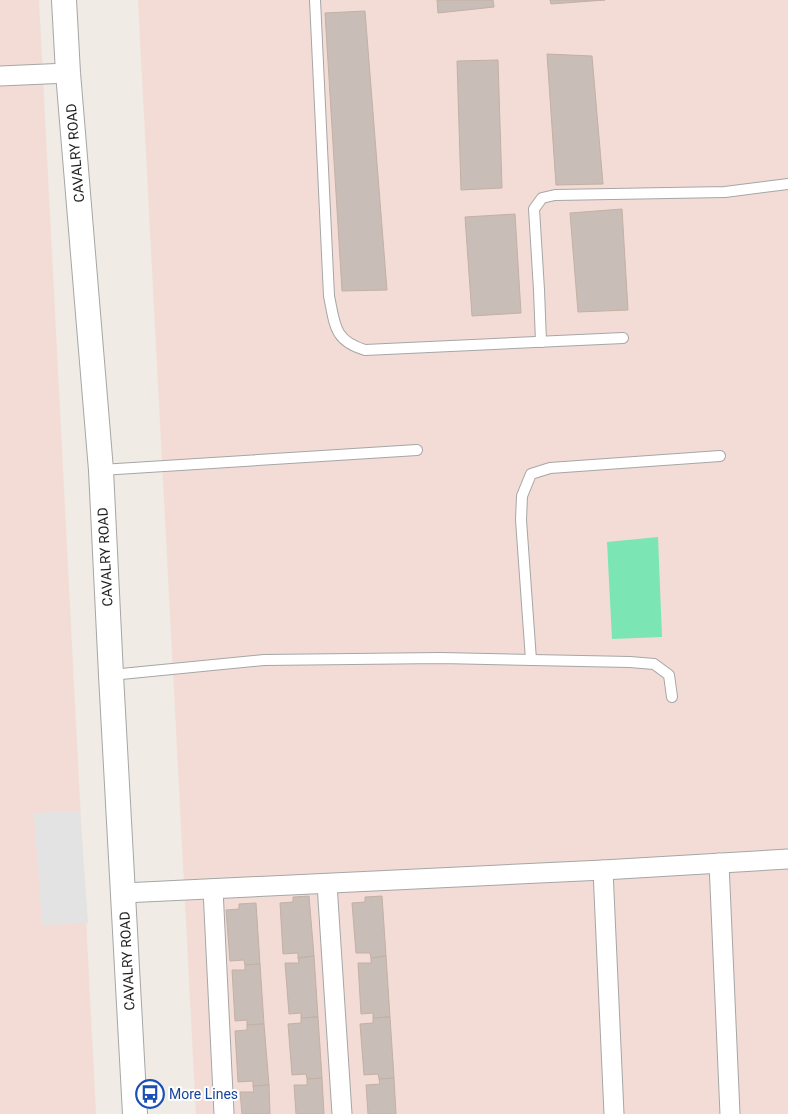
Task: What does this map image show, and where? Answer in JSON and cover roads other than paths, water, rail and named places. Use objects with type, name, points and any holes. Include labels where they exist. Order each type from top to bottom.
[{"type":"street","name":"CAVALRY ROAD","points":[[64,0],[68,73],[101,470],[135,1114]]},
{"type":"street","points":[[0,76],[68,73]]},
{"type":"street","points":[[123,893],[603,870],[788,859]]},
{"type":"street","points":[[719,863],[730,1114]]},
{"type":"street","points":[[603,870],[614,1114]]},
{"type":"street","points":[[327,884],[342,1114]]},
{"type":"street","points":[[213,889],[224,1114]]},
{"type":"lane","points":[[315,0],[329,296],[339,334],[350,346],[365,350],[622,338]]},
{"type":"lane","points":[[541,342],[540,290],[534,209],[542,198],[556,195],[725,192],[788,184]]},
{"type":"lane","points":[[101,470],[417,450]]},
{"type":"lane","points":[[531,660],[521,520],[522,496],[531,474],[550,468],[720,456]]},
{"type":"lane","points":[[111,675],[264,660],[441,658],[630,662],[654,664],[669,675],[672,697]]},
{"type":"place","name":"More Lines","points":[[150,1094]]}]
